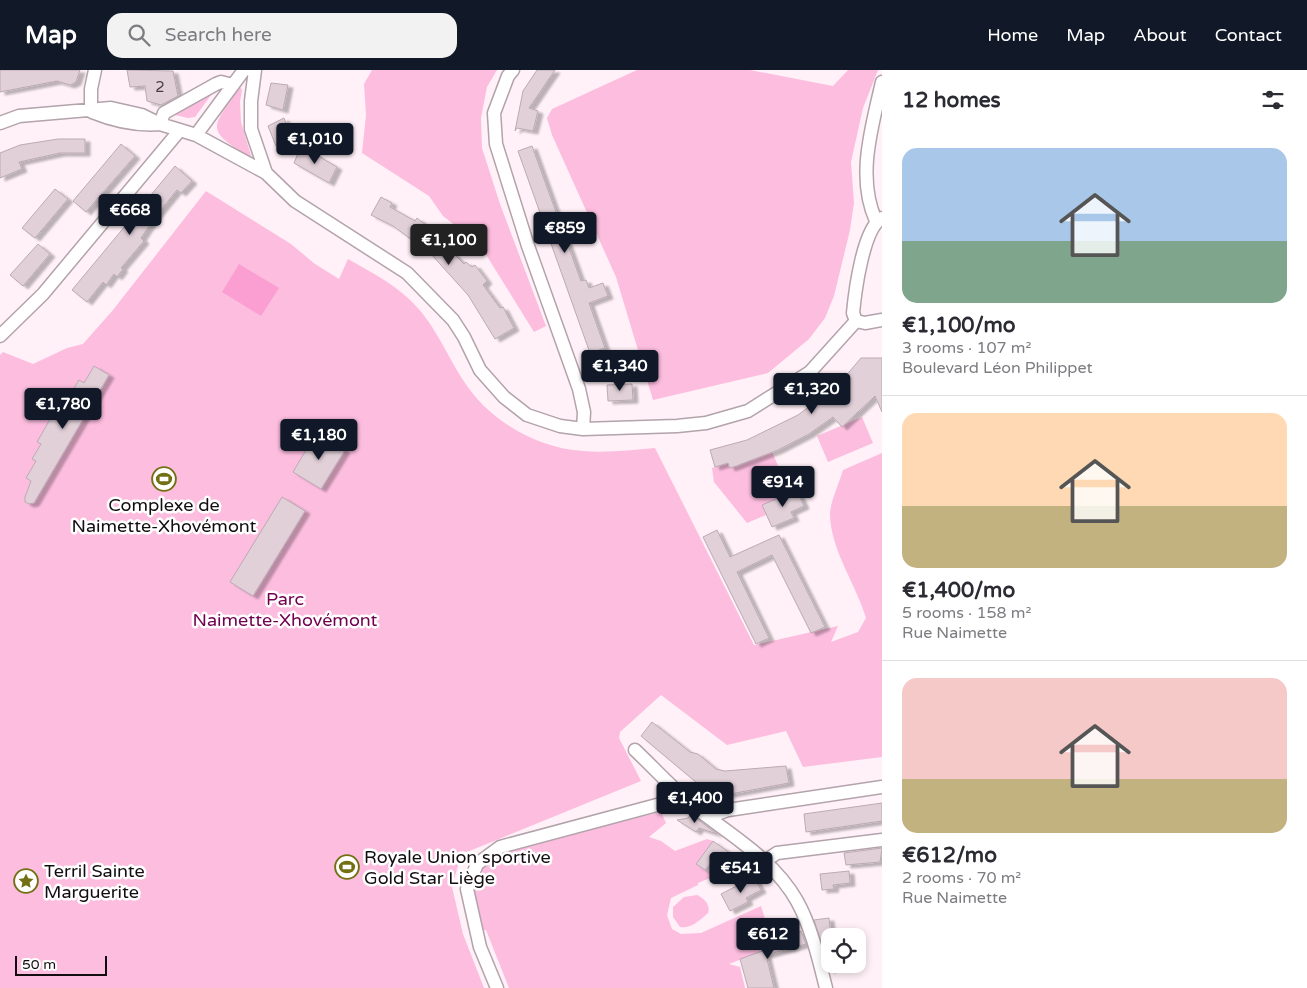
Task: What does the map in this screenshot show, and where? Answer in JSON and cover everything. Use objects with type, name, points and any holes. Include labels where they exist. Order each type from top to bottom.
[{"type":"street","points":[[91,111],[91,89],[95,70]]},
{"type":"street","points":[[196,135],[244,70]]},
{"type":"street","points":[[255,70],[251,101],[251,129],[266,173]]},
{"type":"street","points":[[513,70],[508,76],[494,113],[496,144],[528,246],[579,389],[584,412],[583,429]]},
{"type":"street","points":[[160,124],[164,113],[216,84],[221,82],[233,85]]},
{"type":"street","points":[[0,123],[19,116],[111,108],[142,115],[160,124],[196,135],[266,173],[295,201],[407,273],[453,320],[464,337],[480,370],[504,397],[527,416],[560,426],[583,429],[640,428],[706,423],[748,411],[810,372],[856,321],[854,299],[868,234],[879,220],[868,204],[866,169],[870,136],[882,82]]},
{"type":"street","points":[[0,336],[43,294],[180,130]]},
{"type":"street","points":[[856,321],[866,323],[882,320]]},
{"type":"street","points":[[635,750],[684,798],[765,861],[797,901],[806,920],[826,988]]},
{"type":"street","points":[[708,817],[728,810],[882,787]]},
{"type":"street","points":[[497,988],[480,947],[468,889],[477,864],[500,847],[684,798]]},
{"type":"street","points":[[765,861],[777,853],[882,840]]},
{"type":"green space","points":[[372,70],[497,70],[487,87],[481,118],[482,148],[500,204],[546,326],[534,332],[480,245],[443,216],[429,196],[362,153],[366,115],[364,84]]},
{"type":"green space","points":[[637,70],[750,70],[833,86],[848,70],[878,70],[863,108],[851,162],[854,203],[850,230],[834,296],[825,318],[809,339],[768,373],[653,400],[616,277],[552,135],[547,118],[552,109]]},
{"type":"green space","points":[[240,87],[242,90],[240,102],[241,122],[252,159],[226,141],[220,135],[217,128],[222,113]]},
{"type":"green space","points":[[214,91],[195,117],[188,118],[175,115]]},
{"type":"green space","name":"Parc Naimette-Xhovémont","points":[[206,191],[291,244],[315,264],[339,279],[348,259],[395,287],[425,317],[473,394],[486,408],[515,429],[531,438],[565,449],[601,452],[655,448],[754,645],[838,626],[831,642],[858,632],[866,618],[835,542],[831,528],[830,510],[843,470],[882,453],[882,757],[803,767],[786,731],[727,745],[661,695],[620,732],[619,738],[641,781],[467,852],[462,851],[452,887],[463,934],[484,988],[0,988],[0,355],[3,352],[33,364],[67,348],[83,344],[113,310]]},
{"type":"green space","points":[[862,417],[873,443],[828,462],[817,436]]},
{"type":"green space","points":[[772,452],[790,493],[766,515],[747,523],[714,482],[712,468],[728,463],[730,468],[739,466],[739,461],[753,460]]},
{"type":"green space","points":[[661,812],[666,823],[649,837],[661,841],[675,851],[707,839],[713,841],[696,864],[709,872],[715,865],[721,870],[720,874],[698,883],[698,885],[671,898],[667,915],[672,929],[681,934],[701,933],[761,906],[771,939],[761,942],[762,951],[729,964],[740,967],[745,988],[509,988],[486,930],[482,931],[474,904],[476,880],[483,865],[507,849]]},
{"type":"green space","points":[[697,895],[706,902],[709,907],[708,913],[692,925],[680,927],[673,917],[673,907],[684,897]]},
{"type":"shaded area","points":[[239,264],[279,288],[261,316],[222,292]]},
{"type":"building","points":[[0,70],[80,70],[76,82],[70,85],[57,81],[0,92]]},
{"type":"building","points":[[127,70],[173,71],[178,96],[161,105],[147,101],[145,86],[130,87]]},
{"type":"building","points":[[537,70],[555,70],[529,108],[538,111],[533,131],[517,128],[515,131],[523,91]]},
{"type":"building","points":[[271,83],[288,85],[283,110],[266,105]]},
{"type":"building","points":[[284,118],[293,142],[276,146],[268,126]]},
{"type":"building","points":[[58,139],[85,139],[85,153],[60,153],[19,162],[22,169],[0,178],[0,153],[20,145]]},
{"type":"building","points":[[121,144],[135,156],[86,212],[73,201]]},
{"type":"building","points":[[301,146],[337,167],[329,183],[294,163]]},
{"type":"building","points":[[532,146],[581,281],[586,280],[589,288],[603,283],[608,296],[589,303],[605,348],[590,353],[518,151]]},
{"type":"building","points":[[175,166],[192,181],[181,193],[177,190],[155,217],[141,238],[144,241],[121,268],[123,269],[117,277],[114,274],[106,285],[103,282],[87,302],[72,290]]},
{"type":"building","points":[[55,189],[68,199],[35,238],[22,228]]},
{"type":"building","points":[[381,197],[392,203],[390,207],[415,221],[417,218],[448,242],[445,245],[464,264],[466,262],[472,267],[475,265],[487,281],[483,285],[500,308],[503,307],[514,328],[495,339],[468,295],[431,254],[393,226],[371,215]]},
{"type":"building","points":[[38,244],[50,254],[23,286],[10,275]]},
{"type":"building","points":[[861,358],[882,358],[882,412],[875,396],[842,427],[833,417],[809,434],[778,450],[730,468],[728,463],[715,467],[710,450],[747,440],[798,415],[838,385]]},
{"type":"building","points":[[94,366],[109,375],[34,503],[29,504],[25,502],[25,497],[31,481],[26,478],[36,461],[32,459],[41,444],[37,442],[65,393],[70,395],[79,380],[84,383]]},
{"type":"building","points":[[632,384],[633,400],[608,401],[607,385]]},
{"type":"building","points":[[316,433],[345,450],[321,489],[293,472]]},
{"type":"building","points":[[797,490],[804,506],[791,512],[794,518],[772,527],[762,505]]},
{"type":"building","points":[[282,497],[305,511],[253,596],[230,582]]},
{"type":"building","points":[[717,530],[730,557],[779,535],[825,627],[811,633],[772,555],[737,572],[769,638],[756,644],[703,537]]},
{"type":"building","points":[[652,722],[690,752],[698,754],[716,769],[725,771],[786,766],[789,783],[725,795],[725,790],[707,785],[703,788],[641,736]]},
{"type":"building","points":[[882,803],[882,821],[806,832],[804,814]]},
{"type":"building","points":[[691,814],[717,834],[699,828],[696,832],[677,820],[688,818]]},
{"type":"building","points":[[713,841],[744,863],[732,875],[723,872],[711,863],[705,870],[696,864]]},
{"type":"building","points":[[882,848],[880,862],[846,865],[844,853]]},
{"type":"building","points":[[849,871],[850,883],[833,885],[834,889],[822,890],[820,874]]},
{"type":"building","points":[[754,877],[761,890],[746,898],[748,902],[730,911],[721,894]]},
{"type":"building","points":[[829,918],[830,928],[821,928],[821,942],[814,920]]},
{"type":"building","points":[[801,931],[806,944],[766,955],[774,988],[748,988],[740,959],[762,951],[760,942]]},
{"type":"place","name":"Complexe de Naimette-Xhovémont","points":[[164,479]]},
{"type":"place","name":"Royale Union sportive Gold Star Liège","points":[[347,867]]},
{"type":"place","name":"Terril Sainte Marguerite","points":[[26,881]]}]
